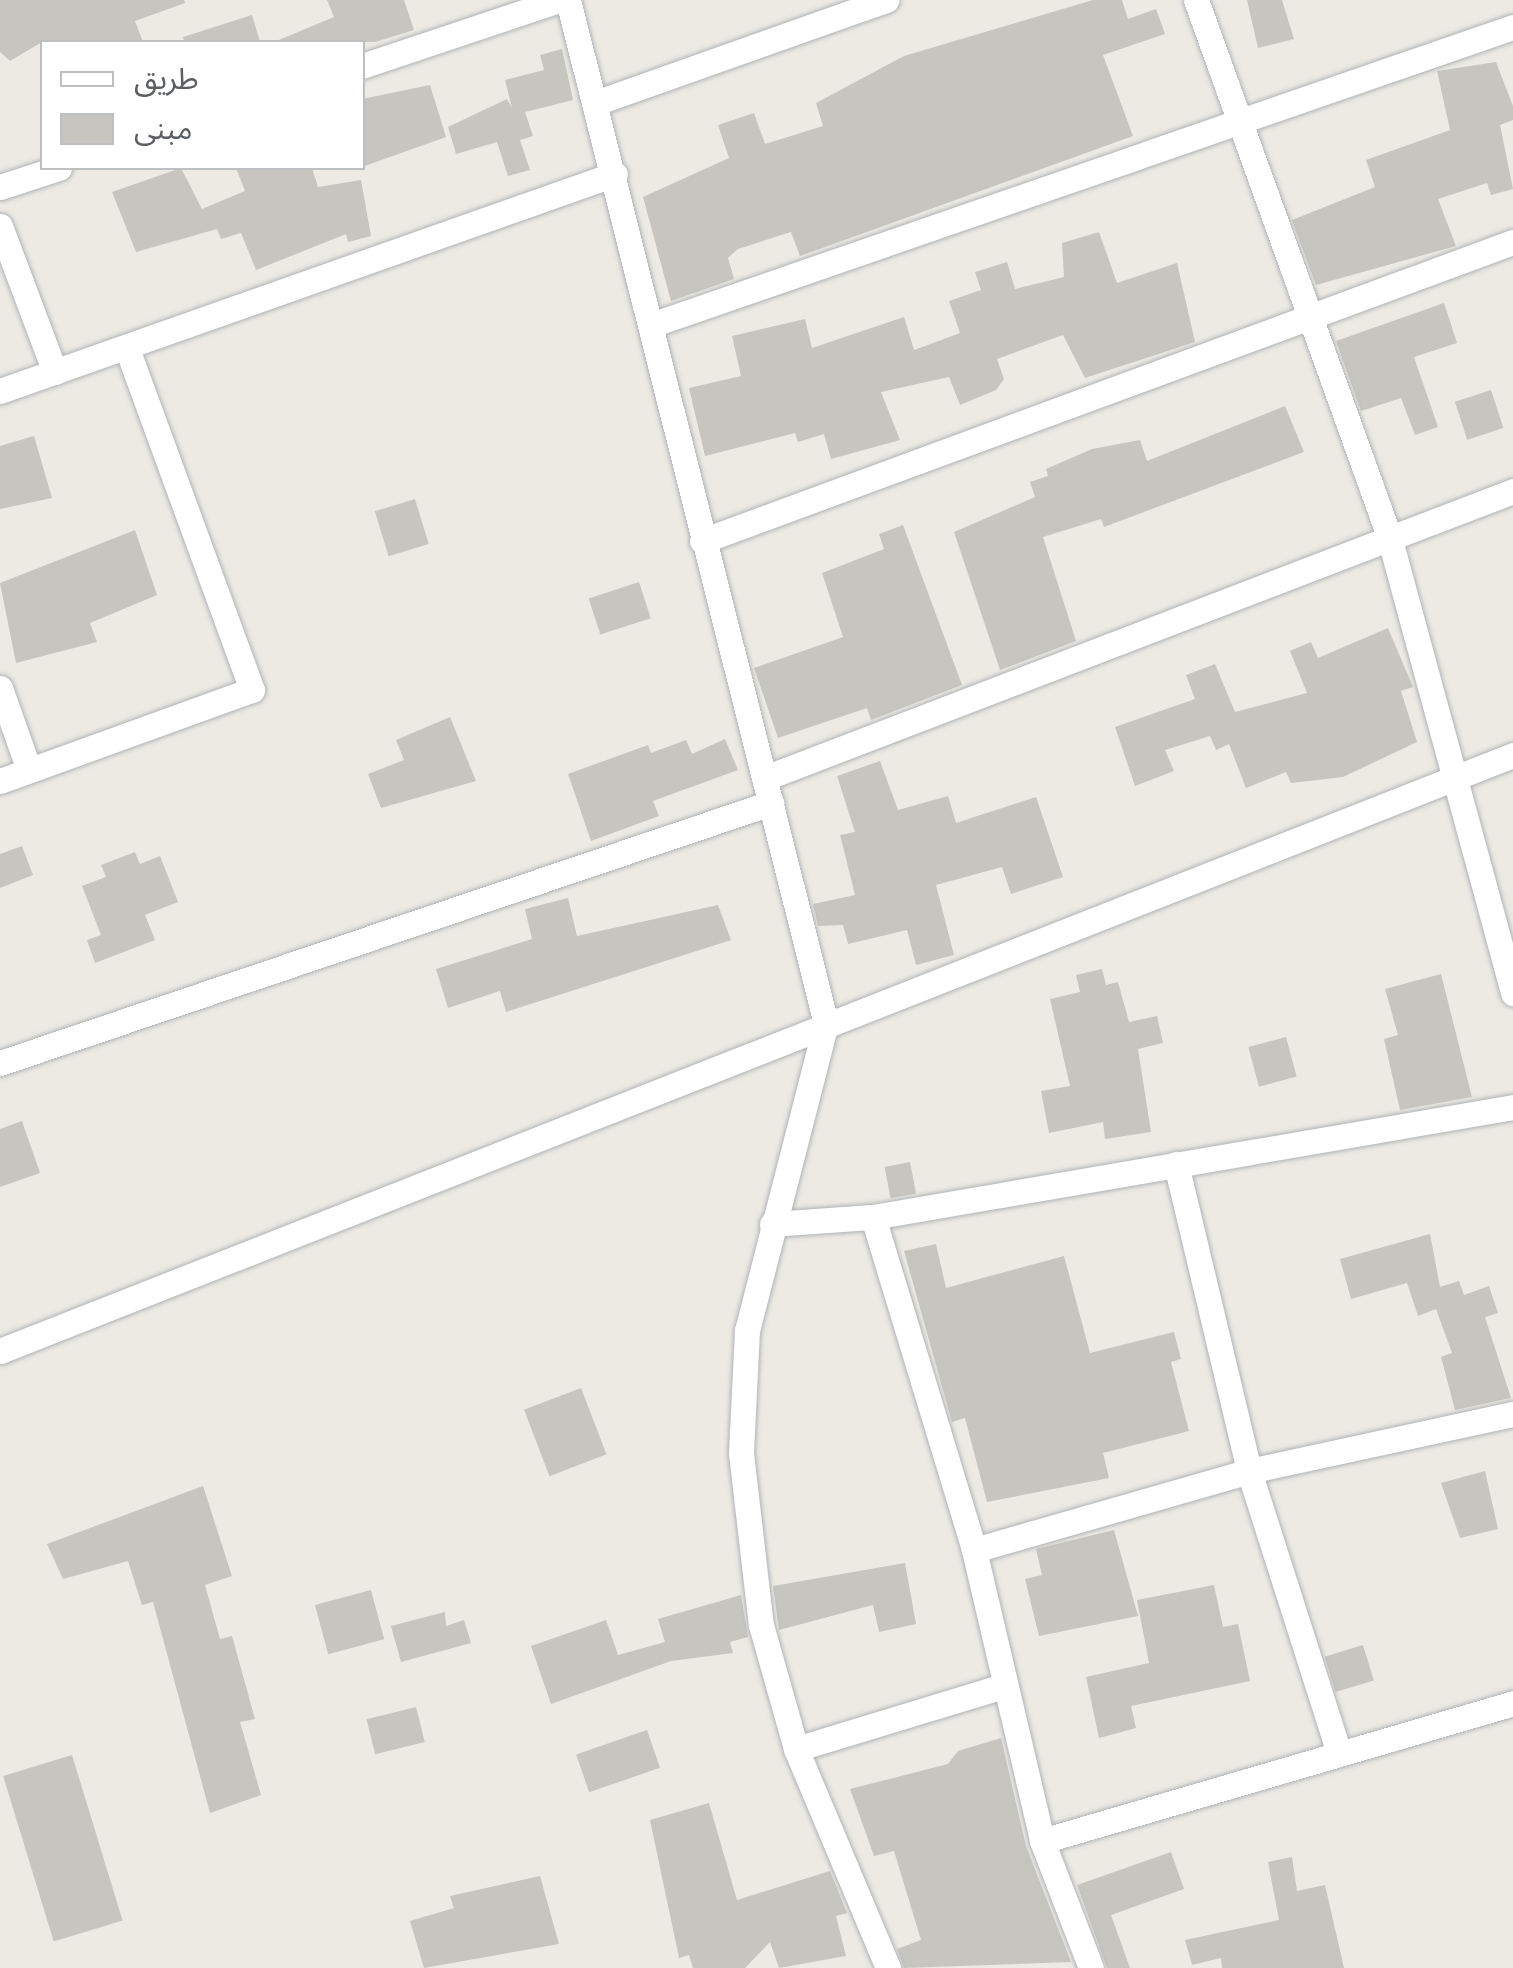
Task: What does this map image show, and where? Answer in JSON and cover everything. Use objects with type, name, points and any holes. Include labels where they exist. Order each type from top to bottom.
[{"type":"street","points":[[365,65],[559,0]]},
{"type":"street","points":[[568,0],[598,102],[702,541],[826,1023],[747,1330],[740,1453],[761,1625],[796,1749],[888,1968]]},
{"type":"street","points":[[598,102],[886,0]]},
{"type":"street","points":[[1196,0],[1389,536],[1507,946],[1513,994]]},
{"type":"street","points":[[650,324],[1240,114],[1513,27]]},
{"type":"street","points":[[0,187],[53,170]]},
{"type":"street","points":[[0,391],[615,174]]},
{"type":"street","points":[[0,226],[55,372]]},
{"type":"street","points":[[702,541],[1311,311],[1513,242]]},
{"type":"street","points":[[0,781],[252,690],[127,348]]},
{"type":"street","points":[[0,1062],[768,790],[1389,536],[1513,490]]},
{"type":"street","points":[[0,688],[29,770]]},
{"type":"street","points":[[1,1349],[1513,755]]},
{"type":"street","points":[[772,1224],[872,1217],[1513,1108]]},
{"type":"street","points":[[1176,1164],[1250,1471],[1339,1753]]},
{"type":"street","points":[[872,1217],[974,1550],[1042,1841],[1092,1968]]},
{"type":"street","points":[[974,1550],[1250,1471],[1513,1414]]},
{"type":"street","points":[[796,1749],[1004,1686]]},
{"type":"street","points":[[1042,1841],[1513,1703]]},
{"type":"building","points":[[0,0],[185,3],[135,21],[142,40],[40,40],[10,61],[0,52]]},
{"type":"building","points":[[327,0],[404,0],[414,30],[375,42],[279,40],[334,17]]},
{"type":"building","points":[[1093,0],[1122,0],[1128,19],[1156,9],[1165,34],[1103,55],[1133,136],[800,256],[791,232],[738,249],[728,258],[734,279],[671,301],[643,197],[729,158],[718,125],[754,113],[765,144],[823,126],[816,103],[904,56]]},
{"type":"building","points":[[1247,0],[1282,0],[1294,39],[1258,48]]},
{"type":"building","points":[[252,15],[259,40],[184,40],[183,37]]},
{"type":"building","points":[[562,49],[573,100],[525,112],[533,136],[520,140],[530,170],[508,176],[497,142],[456,154],[448,127],[507,99],[512,108],[505,80],[544,70],[540,55]]},
{"type":"building","points":[[1496,62],[1513,106],[1513,120],[1500,125],[1513,189],[1491,195],[1487,183],[1438,199],[1456,246],[1316,285],[1292,220],[1375,187],[1366,160],[1450,130],[1437,71]]},
{"type":"building","points":[[430,85],[446,137],[365,166],[365,98]]},
{"type":"building","points":[[182,170],[202,209],[245,191],[237,170],[313,170],[318,187],[361,180],[371,236],[348,242],[346,234],[256,270],[241,233],[221,239],[217,229],[136,252],[112,192]]},
{"type":"building","points":[[1099,232],[1117,283],[1177,263],[1195,342],[1085,378],[1063,335],[997,359],[1004,379],[996,390],[960,405],[949,377],[881,392],[900,440],[831,459],[824,434],[798,442],[795,433],[705,456],[689,388],[741,376],[732,336],[805,319],[812,348],[904,317],[914,350],[960,333],[949,301],[981,290],[975,272],[1007,262],[1015,289],[1064,277],[1062,243]]},
{"type":"building","points":[[1444,303],[1457,343],[1414,357],[1438,427],[1415,435],[1401,398],[1361,411],[1336,341]]},
{"type":"building","points":[[1491,390],[1503,428],[1467,440],[1455,402]]},
{"type":"building","points":[[1285,406],[1304,452],[1104,527],[1101,519],[1043,537],[1076,641],[1000,670],[954,532],[1035,497],[1030,482],[1048,476],[1046,469],[1092,449],[1140,440],[1147,461]]},
{"type":"building","points":[[34,436],[52,498],[0,509],[0,446]]},
{"type":"building","points":[[415,499],[429,544],[389,556],[375,511]]},
{"type":"building","points":[[903,525],[962,685],[871,720],[867,708],[778,738],[754,668],[843,637],[822,573],[884,549],[879,534]]},
{"type":"building","points":[[135,530],[157,595],[90,623],[97,642],[16,663],[0,583]]},
{"type":"building","points":[[639,582],[651,618],[600,635],[589,598]]},
{"type":"building","points":[[1388,628],[1413,687],[1401,691],[1417,742],[1343,777],[1291,783],[1286,772],[1246,788],[1229,744],[1216,750],[1210,736],[1165,750],[1174,771],[1135,786],[1115,727],[1195,699],[1186,675],[1215,664],[1235,712],[1307,693],[1290,651],[1311,642],[1318,658]]},
{"type":"building","points":[[450,717],[476,781],[381,808],[368,774],[404,760],[396,740]]},
{"type":"building","points":[[725,739],[738,770],[653,801],[659,816],[591,841],[568,774],[648,745],[651,753],[686,740],[692,754]]},
{"type":"building","points":[[880,761],[898,810],[948,796],[956,823],[1036,797],[1063,877],[1011,894],[1002,867],[936,885],[954,955],[916,965],[907,930],[848,944],[843,925],[818,926],[813,904],[855,895],[840,835],[855,832],[837,776]]},
{"type":"building","points":[[22,846],[33,875],[0,888],[0,854]]},
{"type":"building","points":[[135,852],[140,864],[160,856],[178,902],[145,915],[155,940],[95,963],[87,940],[101,935],[82,886],[106,877],[101,865]]},
{"type":"building","points":[[568,898],[577,936],[718,905],[731,940],[506,1012],[500,991],[448,1008],[436,969],[532,939],[525,909]]},
{"type":"building","points":[[1102,969],[1106,985],[1118,982],[1129,1022],[1157,1016],[1163,1043],[1138,1049],[1151,1132],[1105,1139],[1103,1122],[1049,1133],[1041,1091],[1070,1086],[1050,999],[1080,992],[1076,975]]},
{"type":"building","points":[[1441,974],[1472,1097],[1400,1110],[1384,1039],[1398,1035],[1385,989]]},
{"type":"building","points":[[1286,1037],[1297,1077],[1259,1087],[1248,1047]]},
{"type":"building","points":[[22,1121],[40,1173],[0,1187],[0,1129]]},
{"type":"building","points":[[910,1162],[916,1193],[891,1198],[884,1167]]},
{"type":"building","points":[[1430,1234],[1440,1287],[1459,1281],[1464,1295],[1489,1286],[1498,1313],[1485,1317],[1511,1398],[1455,1410],[1441,1357],[1452,1353],[1436,1309],[1418,1316],[1407,1283],[1351,1299],[1340,1259]]},
{"type":"building","points":[[936,1244],[946,1288],[1064,1256],[1090,1353],[1174,1332],[1181,1359],[1171,1362],[1189,1431],[1103,1453],[1109,1478],[987,1502],[965,1418],[952,1422],[904,1251]]},
{"type":"building","points":[[581,1388],[606,1454],[549,1476],[524,1410]]},
{"type":"building","points":[[1485,1471],[1498,1529],[1460,1538],[1441,1483]]},
{"type":"building","points":[[203,1486],[232,1576],[205,1585],[220,1639],[232,1636],[255,1719],[240,1722],[261,1795],[210,1813],[153,1602],[142,1605],[128,1561],[63,1579],[47,1544]]},
{"type":"building","points":[[1114,1530],[1138,1616],[1039,1636],[1025,1579],[1042,1575],[1036,1549]]},
{"type":"building","points":[[905,1563],[916,1624],[879,1632],[873,1605],[779,1630],[773,1586]]},
{"type":"building","points":[[1214,1585],[1223,1627],[1238,1624],[1250,1681],[1131,1706],[1136,1728],[1099,1738],[1086,1677],[1149,1663],[1137,1600]]},
{"type":"building","points":[[371,1590],[384,1639],[328,1654],[315,1605]]},
{"type":"building","points":[[741,1595],[748,1637],[730,1642],[733,1653],[671,1661],[551,1704],[531,1646],[606,1620],[618,1655],[665,1642],[658,1619]]},
{"type":"building","points":[[445,1612],[446,1626],[464,1620],[471,1643],[401,1662],[391,1626]]},
{"type":"building","points":[[1363,1645],[1374,1680],[1336,1692],[1325,1657]]},
{"type":"building","points":[[416,1707],[425,1742],[375,1754],[367,1719]]},
{"type":"building","points":[[647,1730],[660,1768],[589,1792],[576,1754]]},
{"type":"building","points":[[1001,1738],[1026,1846],[1071,1962],[904,1968],[897,1949],[921,1940],[894,1851],[874,1856],[850,1789],[948,1764],[958,1751]]},
{"type":"building","points":[[72,1755],[123,1920],[54,1941],[3,1776]]},
{"type":"building","points":[[709,1803],[737,1900],[830,1871],[847,1913],[836,1916],[846,1956],[779,1968],[770,1942],[745,1968],[693,1968],[689,1955],[679,1958],[650,1820]]},
{"type":"building","points":[[1171,1852],[1184,1889],[1111,1915],[1130,1968],[1107,1968],[1077,1885]]},
{"type":"building","points":[[1292,1857],[1297,1891],[1325,1885],[1344,1968],[1222,1968],[1221,1958],[1192,1965],[1185,1940],[1279,1920],[1268,1862]]},
{"type":"building","points":[[540,1876],[559,1944],[424,1968],[410,1921],[454,1908],[450,1896]]}]
